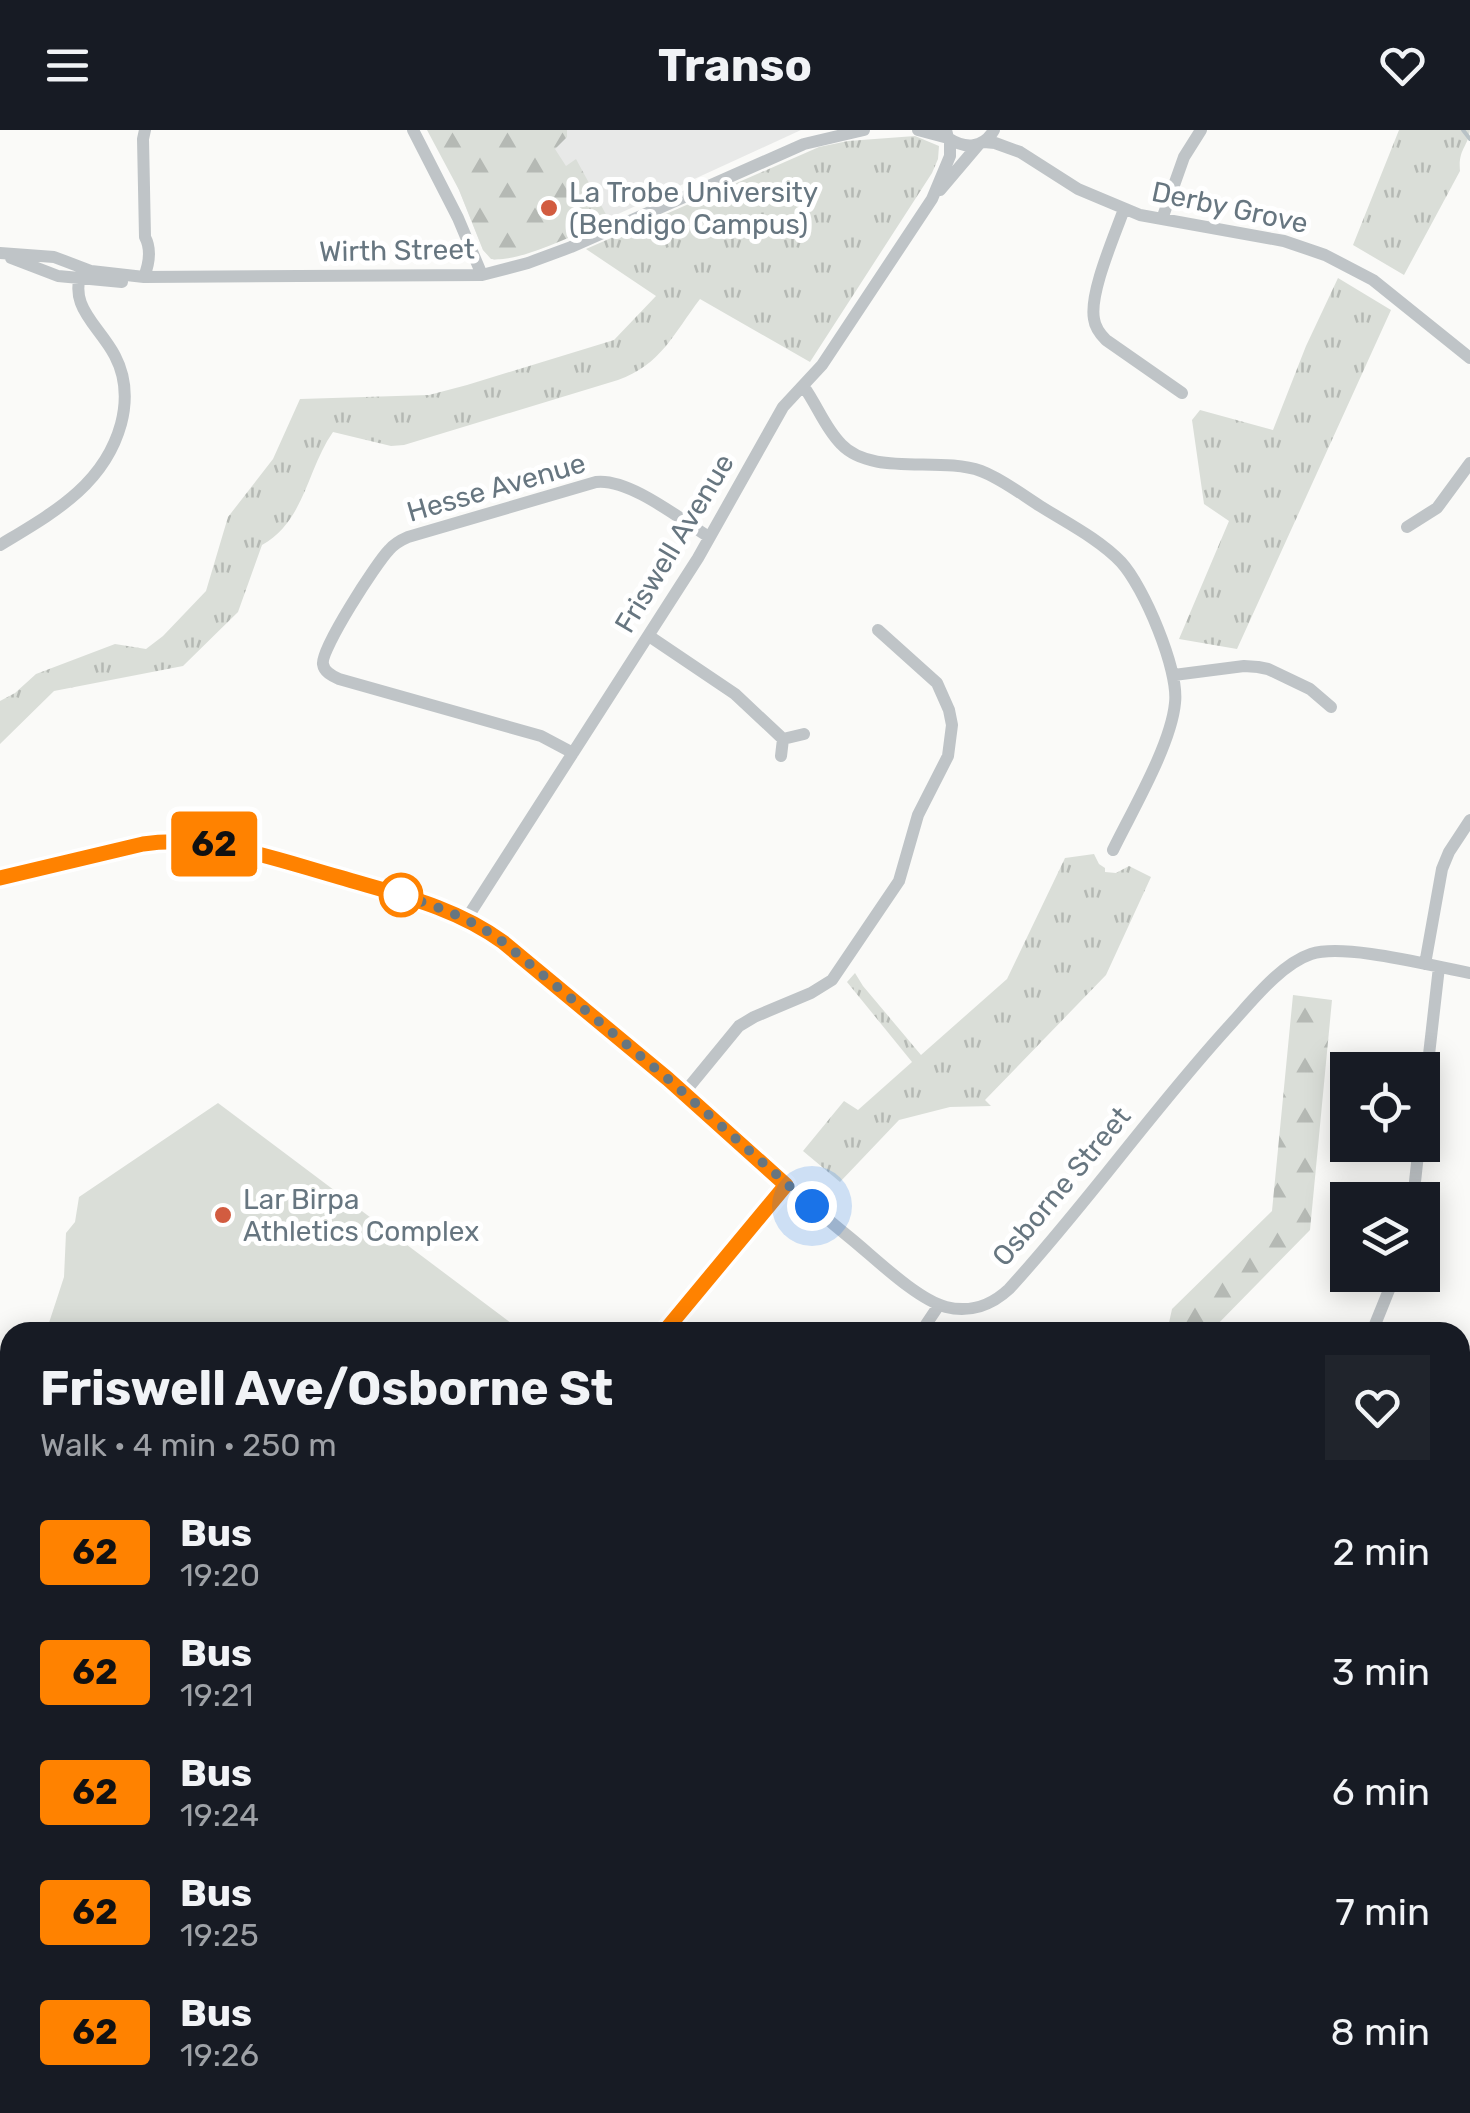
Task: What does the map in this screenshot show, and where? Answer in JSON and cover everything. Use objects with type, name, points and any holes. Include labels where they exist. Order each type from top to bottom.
[{"type":"street","points":[[144,278],[149,262],[145,237],[145,130]]},
{"type":"street","points":[[413,130],[482,275]]},
{"type":"street","name":"Wirth Street","points":[[1,253],[54,258],[80,274],[144,278],[482,275],[571,246],[804,144],[864,130]]},
{"type":"street","points":[[918,130],[948,136]]},
{"type":"street","name":"Derby Grove","points":[[997,130],[1020,152]]},
{"type":"street","name":"Friswell Avenue","points":[[467,918],[649,636],[777,416],[850,325],[932,199],[997,130]]},
{"type":"street","points":[[1162,220],[1184,156],[1201,130]]},
{"type":"street","name":"Derby Grove","points":[[948,136],[963,146],[995,142],[1020,152],[1078,188],[1124,209],[1162,220],[1284,241],[1344,263],[1385,288],[1470,358]]},
{"type":"street","name":"Friswell Avenue","points":[[932,199],[950,156],[948,136]]},
{"type":"street","points":[[1124,209],[1097,289],[1094,320],[1106,340],[1182,393]]},
{"type":"street","points":[[0,546],[52,514],[84,488],[97,474],[117,438],[125,394],[122,374],[78,297],[80,274]]},
{"type":"street","points":[[804,386],[836,439],[856,456],[872,461],[942,464],[979,471],[1109,551],[1142,592],[1174,676],[1176,703],[1166,741],[1113,850]]},
{"type":"street","points":[[1408,527],[1437,508],[1470,463]]},
{"type":"street","name":"Hesse Avenue","points":[[574,753],[541,736],[339,680],[324,670],[322,662],[328,644],[396,543],[596,482],[615,482],[632,489],[709,538]]},
{"type":"street","points":[[684,1093],[739,1026],[832,980],[899,881],[918,815],[948,756],[952,724],[936,684],[878,630]]},
{"type":"street","points":[[649,636],[735,694],[783,739]]},
{"type":"street","points":[[1174,676],[1258,667],[1310,688],[1331,707]]},
{"type":"street","points":[[783,739],[804,734]]},
{"type":"street","points":[[780,756],[783,739]]},
{"type":"street","points":[[1426,1052],[1442,869],[1470,820]]},
{"type":"street","points":[[0,878],[143,844],[192,842],[259,854],[467,918],[503,942],[909,1286],[939,1305],[928,1322]]},
{"type":"street","name":"Osborne Street","points":[[939,1305],[981,1307],[1009,1289],[1192,1068],[1260,992],[1307,955],[1338,950],[1470,973]]},
{"type":"street","points":[[672,1322],[786,1185]]},
{"type":"street","points":[[1376,1322],[1389,1292]]},
{"type":"shaded area","name":"La Trobe University (Bendigo Campus)","points":[[435,130],[801,130],[540,249],[494,260],[483,250]]},
{"type":"green space","points":[[427,130],[567,130],[567,137],[555,149],[566,166],[576,159],[609,220],[534,252],[491,259],[483,250],[459,190]]},
{"type":"green space","points":[[1399,130],[1470,130],[1460,158],[1460,171],[1404,275],[1353,245]]},
{"type":"green space","points":[[915,136],[939,146],[932,173],[810,362],[700,299],[656,357],[618,380],[404,445],[391,446],[333,432],[297,508],[276,535],[262,545],[238,612],[183,666],[54,691],[0,744],[0,701],[36,674],[115,644],[146,649],[206,591],[228,517],[273,459],[300,399],[429,395],[614,340],[656,296],[586,249],[819,147]]},
{"type":"green space","points":[[1338,278],[1391,310],[1237,649],[1179,639],[1229,521],[1204,504],[1192,420],[1200,410],[1273,430]]},
{"type":"green space","points":[[1094,854],[1105,872],[1116,873],[1129,866],[1151,877],[1106,975],[985,1100],[991,1106],[950,1107],[899,1120],[840,1182],[803,1151],[844,1101],[858,1110],[912,1062],[847,982],[855,973],[921,1055],[1007,979],[1065,858]]},
{"type":"green space","points":[[1293,995],[1332,1000],[1310,1230],[1220,1322],[1169,1322],[1172,1309],[1272,1211]]},
{"type":"green space","name":"Lar Birpa Athletics Complex","points":[[218,1103],[510,1322],[49,1322],[64,1277],[66,1233],[75,1222],[79,1197]]},
{"type":"waterway","points":[[1463,130],[1470,139]]},
{"type":"bus line","name":"62","points":[[0,878],[143,844],[213,844],[394,893],[454,912],[479,925],[668,1079],[786,1185],[672,1322]]},
{"type":"place","name":"La Trobe University (Bendigo Campus)","points":[[549,208]]},
{"type":"place","name":"Lar Birpa Athletics Complex","points":[[223,1215]]},
{"type":"route","points":[[401,895],[394,893],[454,912],[503,942],[668,1079],[812,1206]]}]
